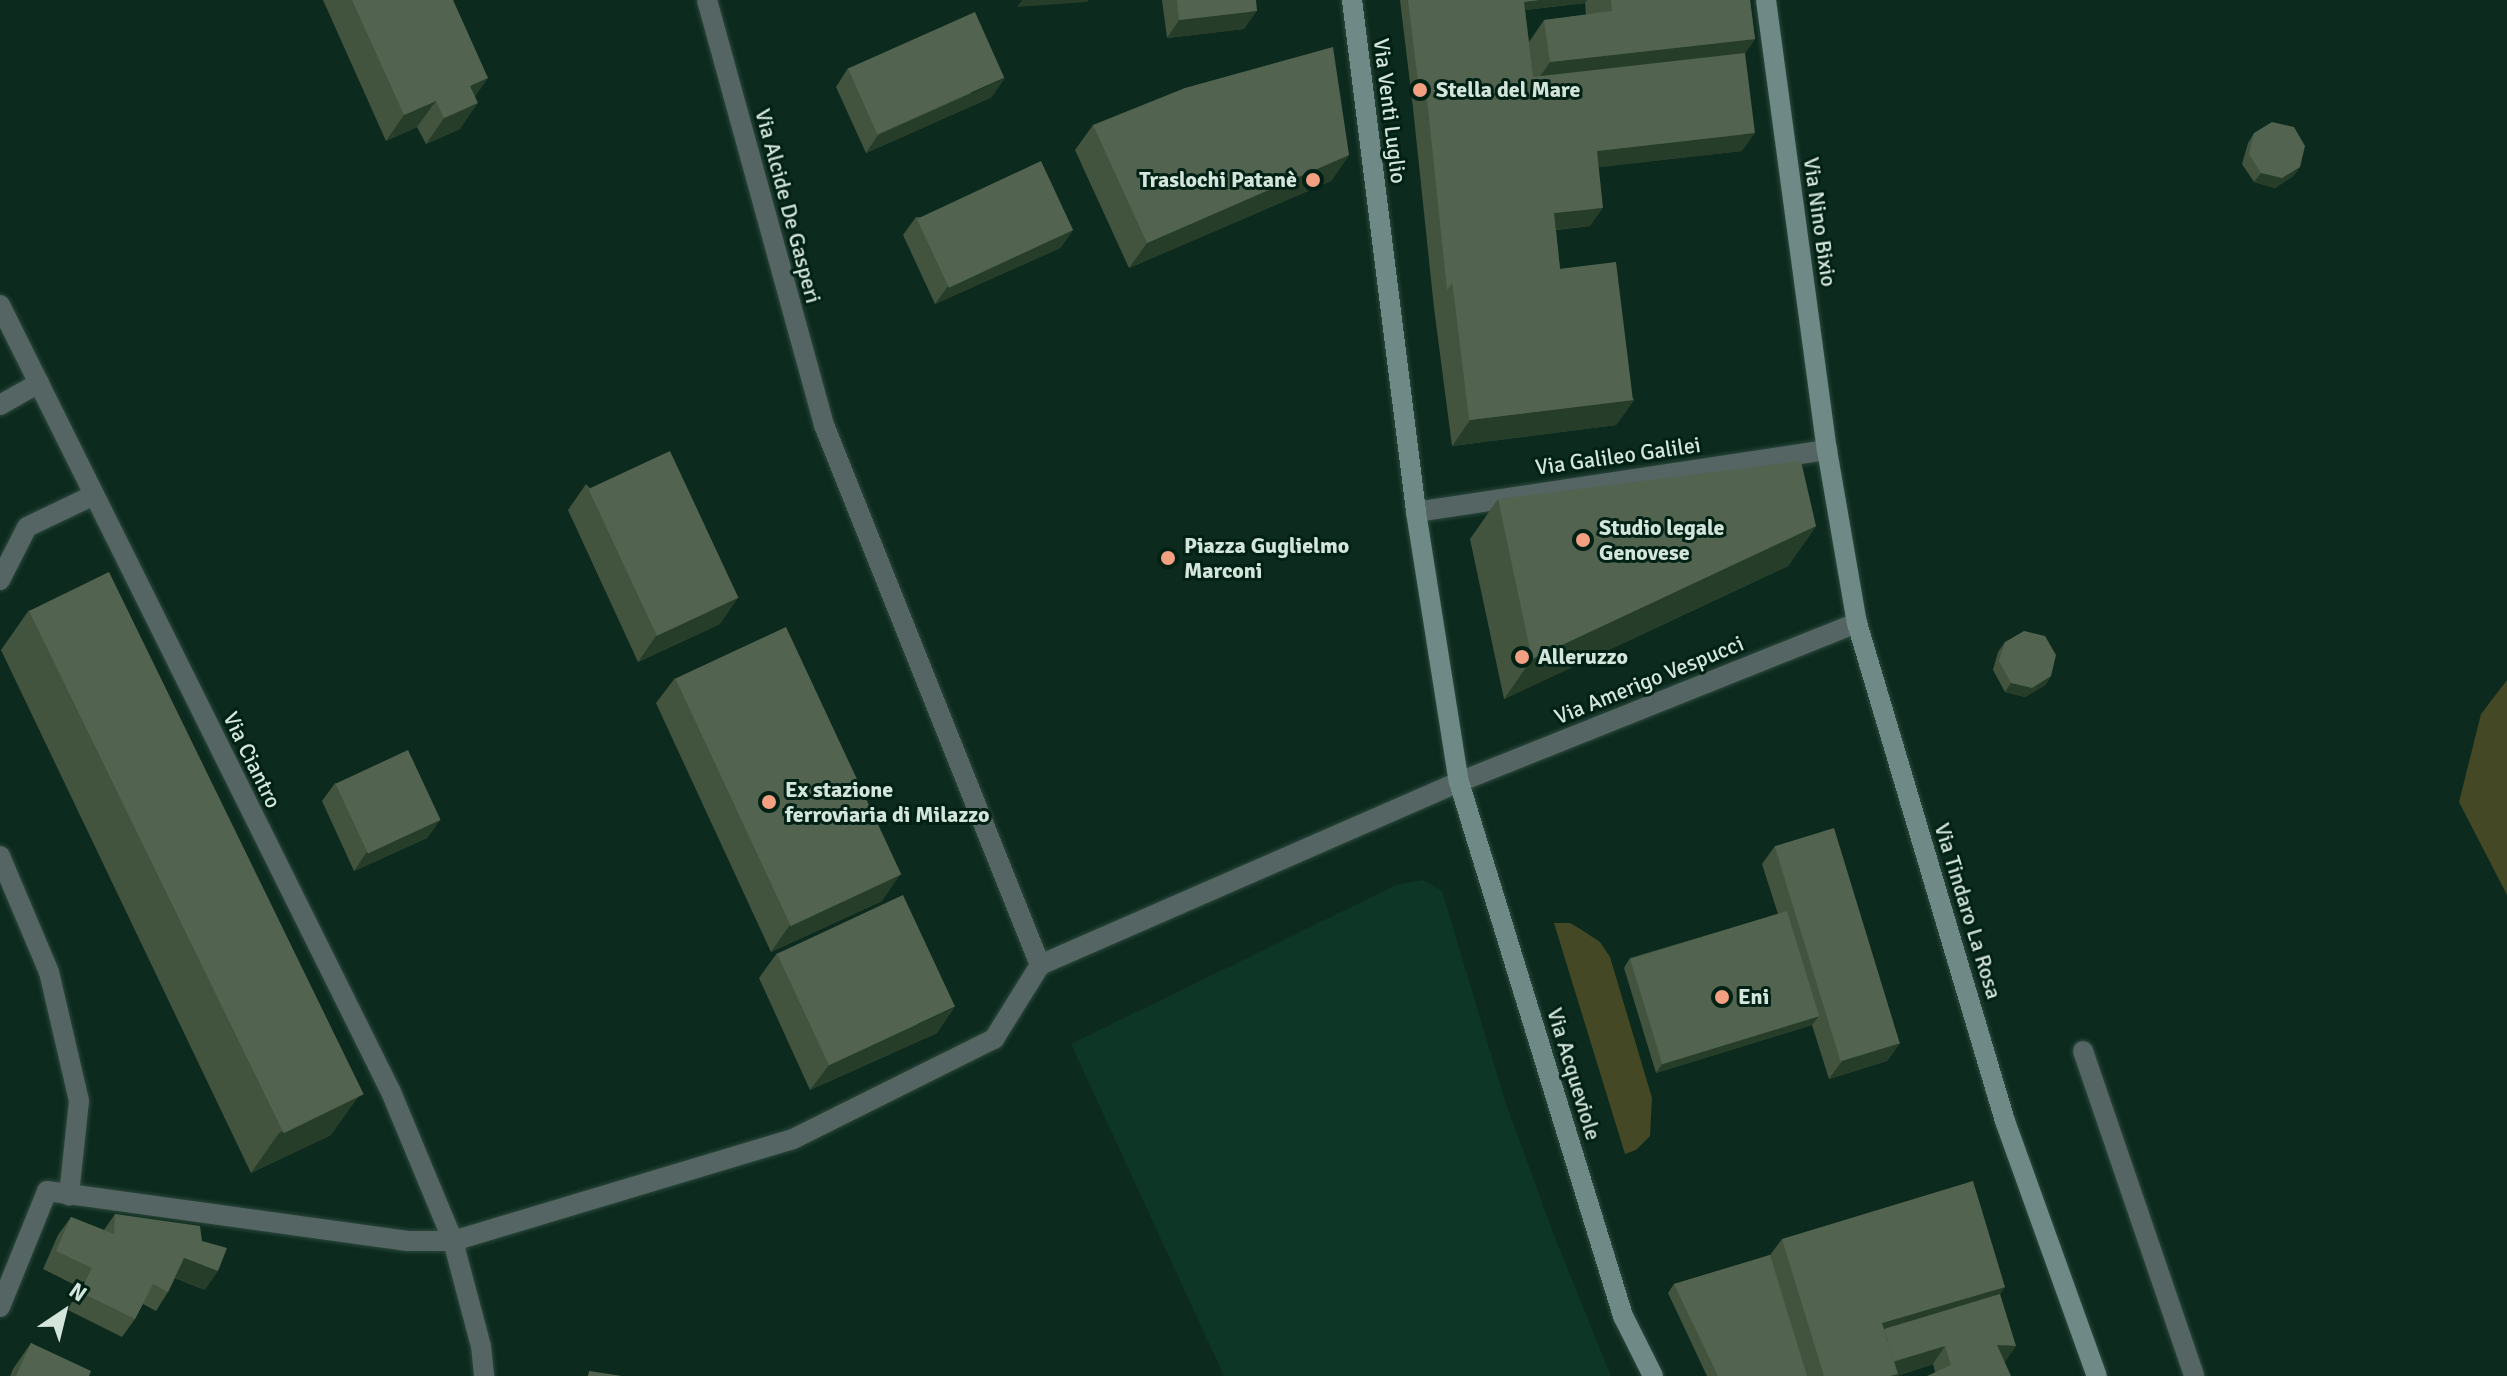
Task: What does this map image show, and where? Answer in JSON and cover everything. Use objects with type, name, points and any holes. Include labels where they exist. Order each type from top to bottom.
[{"type":"main road","name":"Via Venti Luglio","points":[[1352,0],[1416,512]]},
{"type":"main road","name":"Via Nino Bixio","points":[[1766,0],[1827,450]]},
{"type":"main road","name":"Via Tindaro La Rosa","points":[[1827,450],[1857,623],[2005,1121],[2097,1376]]},
{"type":"main road","name":"Via Acqueviole","points":[[1416,512],[1459,782],[1623,1316],[1653,1376]]},
{"type":"street","name":"Via Alcide De Gasperi","points":[[707,0],[824,425],[1040,965]]},
{"type":"street","name":"Via Ciantro","points":[[0,305],[391,1092],[453,1241],[481,1346],[484,1376]]},
{"type":"street","points":[[0,405],[39,383]]},
{"type":"street","name":"Via Galileo Galilei","points":[[1416,512],[1827,450]]},
{"type":"street","points":[[0,580],[27,527],[94,495]]},
{"type":"street","name":"Via Amerigo Vespucci","points":[[1040,965],[1459,782],[1857,623]]},
{"type":"street","points":[[0,856],[49,972],[79,1101],[69,1195]]},
{"type":"street","points":[[0,1307],[47,1191],[408,1241],[453,1241],[793,1139],[994,1039],[1040,965]]},
{"type":"street","points":[[2083,1051],[2194,1376]]},
{"type":"shaded area","points":[[2507,680],[2507,895],[2459,802],[2481,714]]},
{"type":"shaded area","points":[[1423,880],[1442,891],[1505,1101],[1555,1238],[1611,1376],[1224,1376],[1071,1044],[1396,885]]},
{"type":"shaded area","points":[[1554,923],[1570,923],[1582,930],[1600,942],[1610,957],[1652,1098],[1650,1136],[1636,1150],[1625,1154]]},
{"type":"building","points":[[352,0],[453,0],[488,78],[470,86],[478,103],[444,118],[436,101],[404,115]]},
{"type":"building","points":[[1177,0],[1256,0],[1257,11],[1179,20]]},
{"type":"building","points":[[1408,0],[1539,0],[1524,2],[1533,77],[1426,89],[1420,98]]},
{"type":"building","points":[[1611,0],[1750,0],[1755,39],[1550,62],[1544,20],[1612,11]]},
{"type":"building","points":[[975,12],[1004,78],[877,134],[848,69]]},
{"type":"building","points":[[1333,47],[1349,155],[1147,243],[1093,125],[1185,88]]},
{"type":"building","points":[[1745,53],[1755,133],[1597,151],[1603,208],[1554,213],[1560,269],[1452,283],[1447,290],[1426,89]]},
{"type":"building","points":[[2272,122],[2294,127],[2305,146],[2300,167],[2282,178],[2261,173],[2249,154],[2254,133]]},
{"type":"building","points":[[1041,161],[1073,230],[949,288],[917,219]]},
{"type":"building","points":[[1616,262],[1633,400],[1469,420],[1452,282]]},
{"type":"building","points":[[670,451],[738,598],[657,636],[588,489]]},
{"type":"building","points":[[1801,461],[1816,526],[1532,659],[1498,499]]},
{"type":"building","points":[[109,572],[364,1094],[284,1133],[29,611]]},
{"type":"building","name":"Ex stazione ferroviaria di Milazzo","points":[[786,627],[901,874],[791,926],[675,679]]},
{"type":"building","points":[[2024,631],[2045,636],[2056,655],[2051,676],[2032,688],[2011,683],[1999,661],[2005,642]]},
{"type":"building","points":[[408,750],[441,820],[368,854],[335,784]]},
{"type":"building","points":[[1834,828],[1900,1043],[1840,1061],[1775,846]]},
{"type":"building","points":[[903,895],[955,1006],[829,1065],[777,954]]},
{"type":"building","points":[[1787,911],[1819,1016],[1662,1064],[1630,959]]},
{"type":"building","points":[[1973,1181],[2005,1287],[1882,1323],[1898,1374],[1824,1376],[1782,1239]]},
{"type":"building","points":[[115,1214],[200,1226],[202,1241],[227,1248],[218,1271],[184,1258],[168,1292],[153,1284],[135,1319],[80,1292],[92,1268],[56,1251],[71,1217],[114,1234]]},
{"type":"building","points":[[1770,1255],[1807,1376],[1718,1376],[1674,1284]]},
{"type":"building","points":[[2000,1294],[2016,1346],[1997,1345],[2011,1376],[1927,1376],[1951,1365],[1945,1346],[1894,1361],[1884,1329]]},
{"type":"building","points":[[31,1343],[91,1371],[89,1376],[16,1376]]},
{"type":"building","points":[[589,1371],[622,1376],[588,1376]]},
{"type":"place","name":"Stella del Mare","points":[[1420,90]]},
{"type":"place","name":"Traslochi Patanè","points":[[1313,180]]},
{"type":"place","name":"Studio legale Genovese","points":[[1583,540]]},
{"type":"place","name":"Piazza Guglielmo Marconi","points":[[1168,558]]},
{"type":"place","name":"Alleruzzo","points":[[1522,657]]},
{"type":"place","name":"Ex stazione ferroviaria di Milazzo","points":[[769,802]]},
{"type":"place","name":"Eni","points":[[1722,997]]}]
